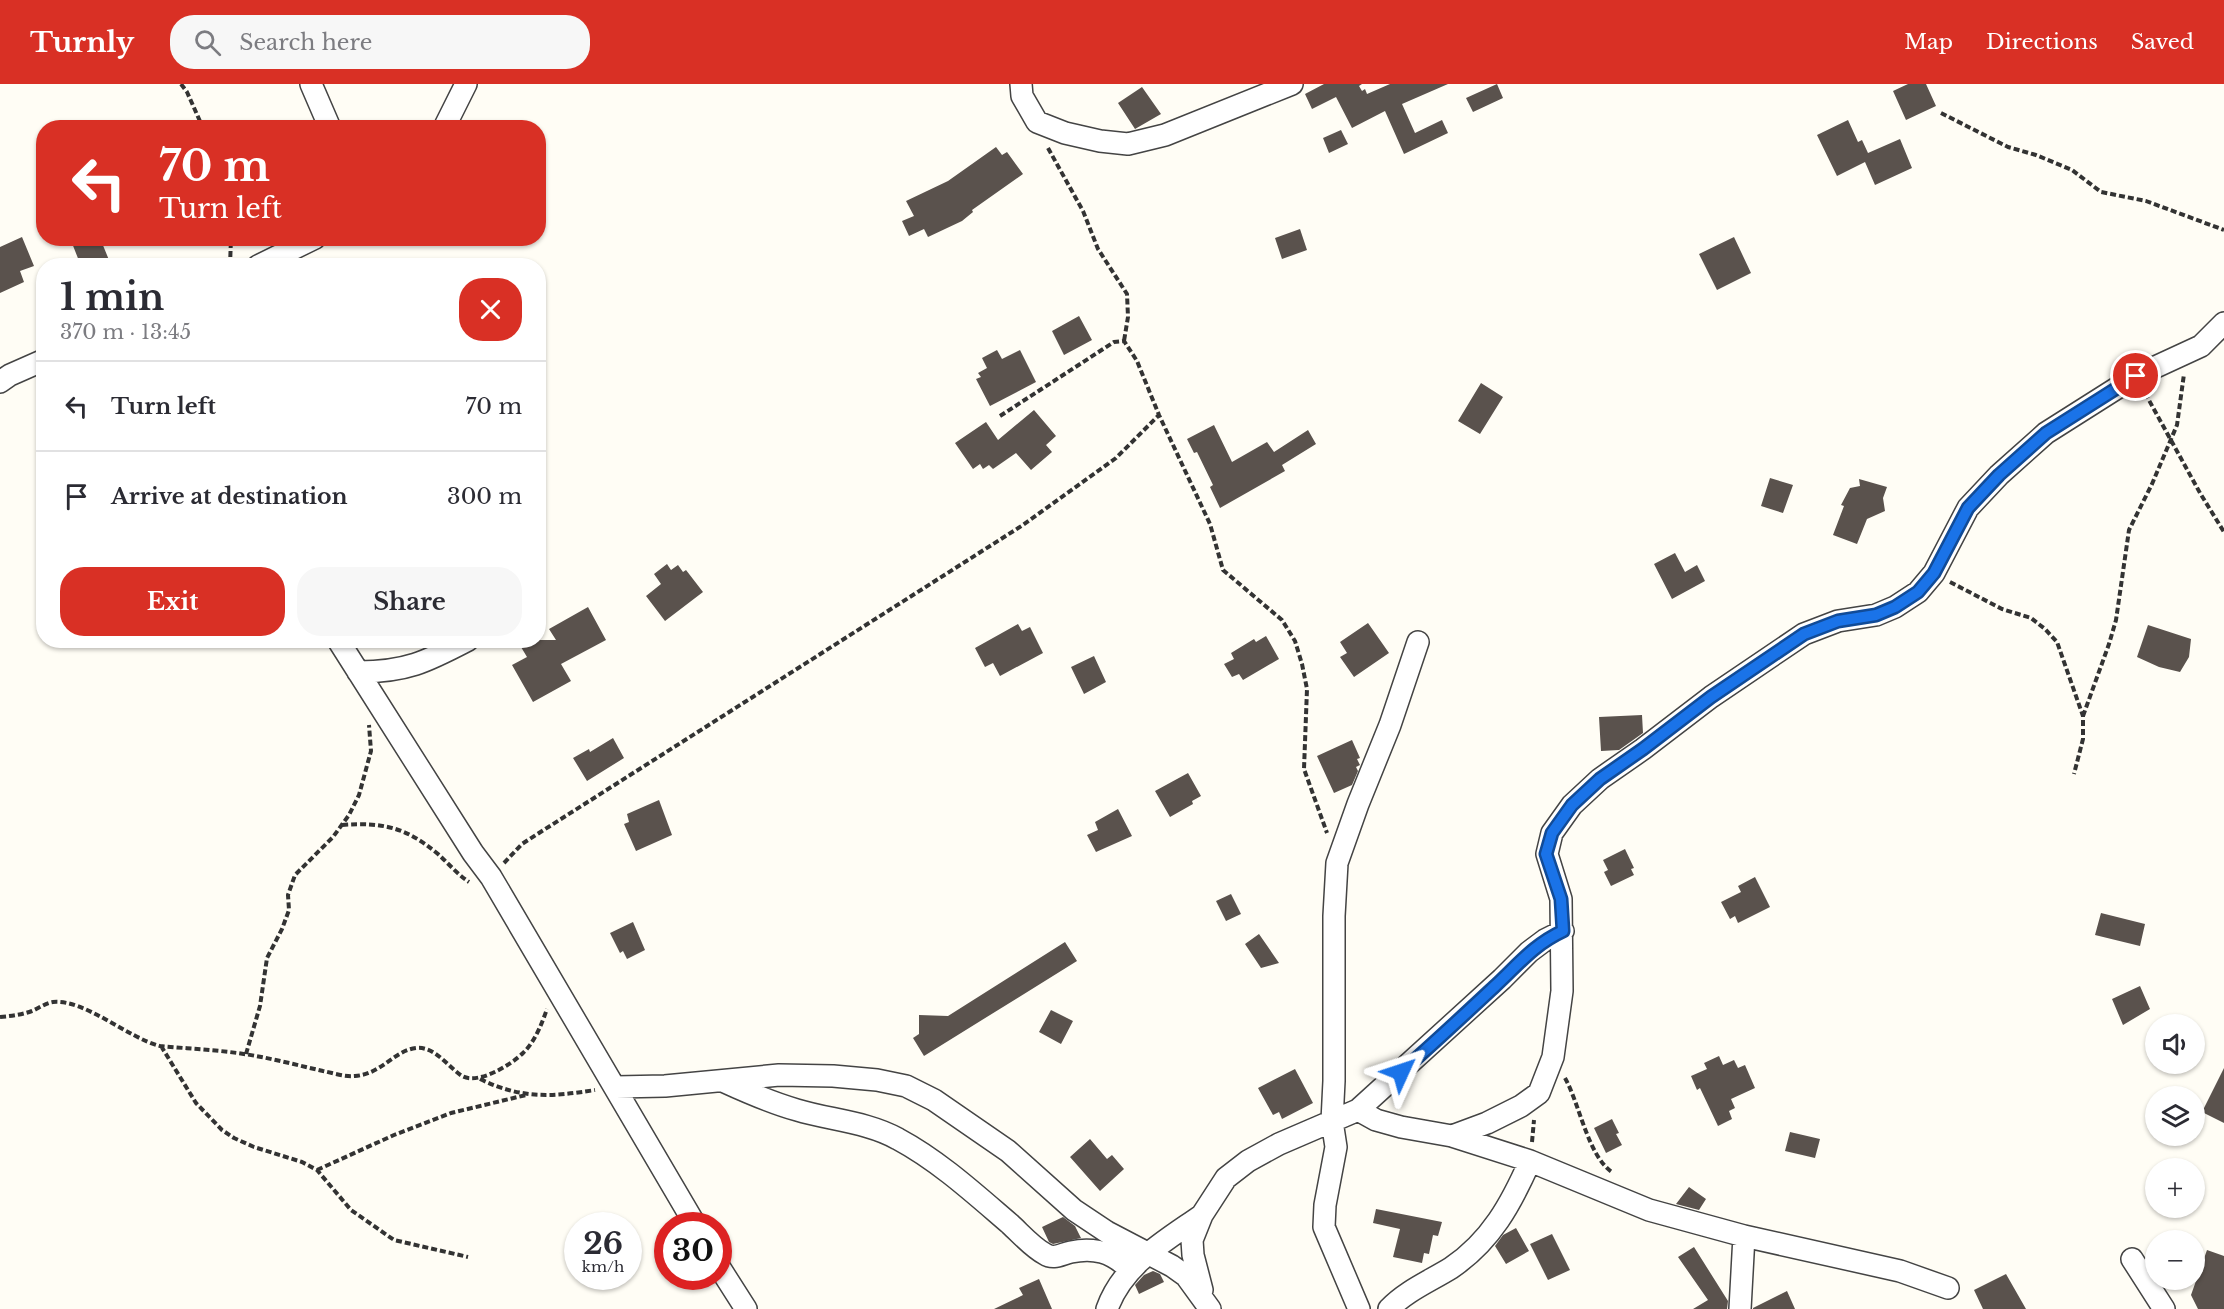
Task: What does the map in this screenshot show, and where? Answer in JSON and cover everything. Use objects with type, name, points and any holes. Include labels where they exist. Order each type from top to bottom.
[{"type":"street","points":[[311,84],[327,120]]},
{"type":"street","points":[[448,120],[466,84]]},
{"type":"street","points":[[1021,84],[1022,96],[1037,122],[1065,133],[1100,141],[1128,144],[1165,135],[1292,84]]},
{"type":"street","points":[[274,258],[299,246]]},
{"type":"street","points":[[1452,1136],[1488,1123],[1521,1106],[1539,1093],[1553,1057],[1562,991],[1563,931],[1561,899],[1546,854],[1552,833],[1572,805],[1600,779],[1694,709],[1804,634],[1838,621],[1876,615],[1895,607],[1918,592],[1934,573],[1968,508],[1999,475],[2046,433],[2136,376],[2201,346],[2224,323]]},
{"type":"street","points":[[3,376],[36,363]]},
{"type":"street","points":[[1359,1309],[1324,1227],[1325,1205],[1336,1147],[1332,1121],[1334,916],[1337,863],[1390,725],[1418,642]]},
{"type":"street","points":[[343,648],[473,853],[495,883],[688,1212]]},
{"type":"street","points":[[358,672],[382,672],[416,666],[452,648]]},
{"type":"street","points":[[1208,1304],[1196,1271],[1192,1247],[1195,1230],[1226,1178],[1248,1161],[1279,1144],[1358,1110],[1485,995],[1528,952],[1563,931]]},
{"type":"street","points":[[616,1087],[665,1086],[779,1075],[833,1076],[877,1080],[906,1086],[964,1119],[1008,1151],[1074,1210],[1107,1232],[1172,1266],[1186,1276],[1208,1304]]},
{"type":"street","points":[[725,1081],[761,1099],[798,1111],[868,1127],[895,1137],[920,1151],[1008,1222],[1042,1253],[1050,1257],[1058,1257],[1071,1252],[1098,1251],[1108,1253],[1129,1269]]},
{"type":"street","points":[[1358,1110],[1376,1119],[1452,1136],[1530,1161],[1649,1210],[1744,1236],[1900,1271],[1948,1288]]},
{"type":"street","points":[[1389,1309],[1397,1301],[1453,1266],[1496,1226],[1514,1197],[1530,1161]]},
{"type":"street","points":[[1107,1309],[1112,1295],[1129,1269],[1203,1215]]},
{"type":"street","points":[[1740,1309],[1744,1236]]},
{"type":"street","points":[[2132,1259],[2164,1309]]},
{"type":"street","points":[[732,1287],[746,1309]]},
{"type":"path","points":[[182,84],[199,120]]},
{"type":"path","points":[[1941,113],[2008,147],[2036,155],[2072,170],[2101,192],[2146,201],[2224,230]]},
{"type":"path","points":[[1037,122],[1060,171],[1083,211],[1098,249],[1127,294],[1128,317],[1124,341],[1137,361],[1159,415],[1210,524],[1223,570],[1282,620],[1295,641],[1307,689],[1304,769],[1337,863]]},
{"type":"path","points":[[1000,416],[1114,342],[1124,341]]},
{"type":"path","points":[[2082,716],[2116,620],[2129,530],[2177,425],[2184,375],[2201,346]]},
{"type":"path","points":[[2136,376],[2170,440],[2224,532]]},
{"type":"path","points":[[342,825],[375,823],[396,829],[436,852],[467,881],[482,888],[495,883],[522,844],[915,594],[1079,486],[1116,458],[1159,415]]},
{"type":"path","points":[[1934,573],[2002,609],[2031,618],[2045,628],[2056,642],[2082,716],[2083,739],[2074,774]]},
{"type":"path","points":[[246,1054],[260,1006],[267,958],[289,910],[288,895],[295,876],[333,837],[359,795],[370,750],[369,720]]},
{"type":"path","points":[[479,1079],[524,1053],[535,1037],[546,1011],[554,982]]},
{"type":"path","points":[[0,1017],[17,1016],[52,1002],[67,1003],[102,1018],[146,1042],[160,1046],[246,1054],[352,1077],[369,1074],[402,1053],[417,1048],[434,1053],[463,1076],[526,1095],[562,1096],[616,1087]]},
{"type":"path","points":[[160,1046],[196,1103],[222,1130],[254,1147],[302,1162],[317,1170],[351,1210],[394,1240],[468,1257]]},
{"type":"path","points":[[1553,1057],[1568,1083],[1595,1154],[1623,1184],[1625,1190],[1623,1199]]},
{"type":"path","points":[[1530,1161],[1539,1093]]},
{"type":"path","points":[[317,1170],[394,1135],[451,1113],[526,1095]]},
{"type":"building","points":[[1324,84],[1362,84],[1359,86],[1362,91],[1365,89],[1367,94],[1390,84],[1448,84],[1402,104],[1415,133],[1442,120],[1448,133],[1404,154],[1385,111],[1352,128],[1336,97],[1312,109],[1305,94]]},
{"type":"building","points":[[1497,84],[1503,98],[1473,112],[1466,98]]},
{"type":"building","points":[[1908,84],[1926,84],[1936,106],[1906,120],[1893,91]]},
{"type":"building","points":[[1142,87],[1161,114],[1135,129],[1118,103]]},
{"type":"building","points":[[1848,120],[1858,142],[1862,140],[1868,153],[1900,139],[1912,168],[1875,185],[1865,162],[1837,176],[1817,135]]},
{"type":"building","points":[[1341,130],[1348,144],[1329,153],[1323,138]]},
{"type":"building","points":[[996,147],[1002,155],[1007,152],[1023,174],[972,210],[973,212],[962,221],[928,237],[924,229],[909,236],[902,221],[914,216],[906,201],[948,181]]},
{"type":"building","points":[[1300,229],[1307,250],[1282,259],[1275,238]]},
{"type":"building","points":[[22,237],[34,266],[20,271],[24,282],[0,293],[0,247]]},
{"type":"building","points":[[1734,237],[1751,273],[1717,290],[1699,254]]},
{"type":"building","points":[[73,246],[103,246],[108,258],[78,258]]},
{"type":"building","points":[[1079,316],[1092,340],[1064,355],[1052,331]]},
{"type":"building","points":[[997,350],[1002,359],[1020,350],[1036,382],[990,406],[976,379],[981,377],[978,373],[987,368],[982,358]]},
{"type":"building","points":[[1481,383],[1503,397],[1480,434],[1458,421]]},
{"type":"building","points":[[1034,410],[1056,436],[1046,445],[1052,452],[1031,470],[1016,453],[993,469],[989,465],[983,469],[980,464],[973,469],[955,443],[986,422],[998,440]]},
{"type":"building","points":[[1214,425],[1232,462],[1267,442],[1274,452],[1308,430],[1316,444],[1282,465],[1285,471],[1220,508],[1210,487],[1213,485],[1197,452],[1194,453],[1187,439]]},
{"type":"building","points":[[1770,478],[1793,485],[1783,513],[1761,506]]},
{"type":"building","points":[[1859,479],[1887,487],[1883,498],[1885,511],[1867,519],[1857,544],[1833,535],[1844,506],[1841,505],[1850,488],[1860,486]]},
{"type":"building","points":[[1675,553],[1685,572],[1697,565],[1705,581],[1672,599],[1654,564]]},
{"type":"building","points":[[667,564],[671,570],[678,565],[683,572],[686,570],[703,592],[665,621],[646,596],[661,584],[654,574]]},
{"type":"building","points":[[588,607],[606,640],[561,664],[571,681],[533,702],[512,665],[527,657],[522,648],[546,648],[546,640],[556,640],[549,629]]},
{"type":"building","points":[[1368,623],[1389,653],[1354,677],[1340,657],[1347,653],[1340,642]]},
{"type":"building","points":[[1018,624],[1022,631],[1030,627],[1043,653],[1000,676],[993,663],[985,667],[975,648]]},
{"type":"building","points":[[2148,625],[2191,639],[2189,657],[2180,672],[2159,667],[2137,657]]},
{"type":"building","points":[[1266,636],[1279,659],[1243,680],[1239,674],[1232,677],[1224,664],[1234,659],[1231,653],[1254,639],[1256,642]]},
{"type":"building","points":[[1094,656],[1106,682],[1084,694],[1071,667]]},
{"type":"building","points":[[1642,715],[1643,733],[1619,750],[1601,751],[1599,717]]},
{"type":"building","points":[[613,738],[624,758],[587,781],[573,758],[589,749],[590,752]]},
{"type":"building","points":[[1352,740],[1360,758],[1357,759],[1360,765],[1356,767],[1358,771],[1352,785],[1334,793],[1317,756]]},
{"type":"building","points":[[1188,773],[1201,796],[1192,801],[1193,804],[1170,817],[1155,791]]},
{"type":"building","points":[[659,800],[672,835],[636,851],[624,824],[629,822],[627,814]]},
{"type":"building","points":[[1118,809],[1132,836],[1096,852],[1087,835],[1098,830],[1095,822]]},
{"type":"building","points":[[1625,849],[1634,868],[1631,869],[1634,875],[1611,886],[1604,872],[1608,870],[1603,860]]},
{"type":"building","points":[[1755,877],[1770,907],[1738,923],[1735,916],[1730,919],[1721,902],[1741,892],[1738,886]]},
{"type":"building","points":[[1231,894],[1241,914],[1226,921],[1216,901]]},
{"type":"building","points":[[2101,913],[2145,924],[2140,946],[2095,935]]},
{"type":"building","points":[[633,922],[645,950],[627,959],[623,951],[620,953],[610,933]]},
{"type":"building","points":[[1259,934],[1279,963],[1261,968],[1245,944]]},
{"type":"building","points":[[1065,942],[1077,961],[924,1056],[913,1038],[919,1034],[919,1015],[948,1016]]},
{"type":"building","points":[[2140,986],[2150,1009],[2123,1025],[2112,999]]},
{"type":"building","points":[[1051,1010],[1073,1021],[1061,1044],[1039,1032]]},
{"type":"building","points":[[1719,1056],[1723,1065],[1734,1060],[1738,1068],[1745,1065],[1755,1088],[1731,1099],[1735,1108],[1729,1111],[1732,1119],[1718,1126],[1700,1088],[1697,1090],[1691,1076],[1707,1069],[1704,1063]]},
{"type":"building","points":[[2224,1068],[2224,1123],[2205,1114],[2205,1106]]},
{"type":"building","points":[[1295,1069],[1313,1103],[1282,1119],[1279,1112],[1273,1115],[1258,1088]]},
{"type":"building","points":[[1612,1119],[1622,1145],[1606,1153],[1594,1128]]},
{"type":"building","points":[[1790,1132],[1820,1139],[1815,1158],[1785,1151]]},
{"type":"building","points":[[1090,1139],[1107,1159],[1112,1155],[1124,1169],[1100,1191],[1070,1157]]},
{"type":"building","points":[[1689,1187],[1706,1199],[1699,1210],[1676,1204]]},
{"type":"building","points":[[1376,1209],[1442,1222],[1438,1236],[1433,1235],[1429,1254],[1424,1253],[1422,1263],[1393,1257],[1400,1229],[1373,1223]]},
{"type":"building","points":[[1063,1217],[1075,1226],[1081,1238],[1053,1244],[1049,1242],[1042,1227]]},
{"type":"building","points":[[1516,1228],[1529,1251],[1506,1264],[1495,1246],[1503,1235]]},
{"type":"building","points":[[1552,1234],[1570,1270],[1548,1280],[1530,1244]]},
{"type":"building","points":[[1694,1247],[1728,1301],[1727,1309],[1693,1309],[1708,1300],[1678,1257]]},
{"type":"building","points":[[2207,1250],[2224,1256],[2224,1309],[2198,1309],[2191,1295],[2193,1290],[2205,1290]]},
{"type":"building","points":[[1153,1271],[1160,1274],[1164,1282],[1139,1294],[1135,1285],[1144,1275]]},
{"type":"building","points":[[2006,1274],[2026,1309],[1983,1309],[1974,1290]]},
{"type":"building","points":[[1039,1279],[1052,1309],[994,1309],[1023,1295],[1019,1288]]},
{"type":"building","points":[[1787,1291],[1795,1309],[1753,1309],[1753,1308]]},
{"type":"route","points":[[1401,1072],[1528,952],[1563,931],[1561,899],[1546,854],[1552,833],[1572,805],[1600,779],[1711,697],[1804,634],[1838,621],[1876,615],[1895,607],[1918,592],[1934,573],[1968,508],[1999,475],[2046,433],[2136,376]]}]
